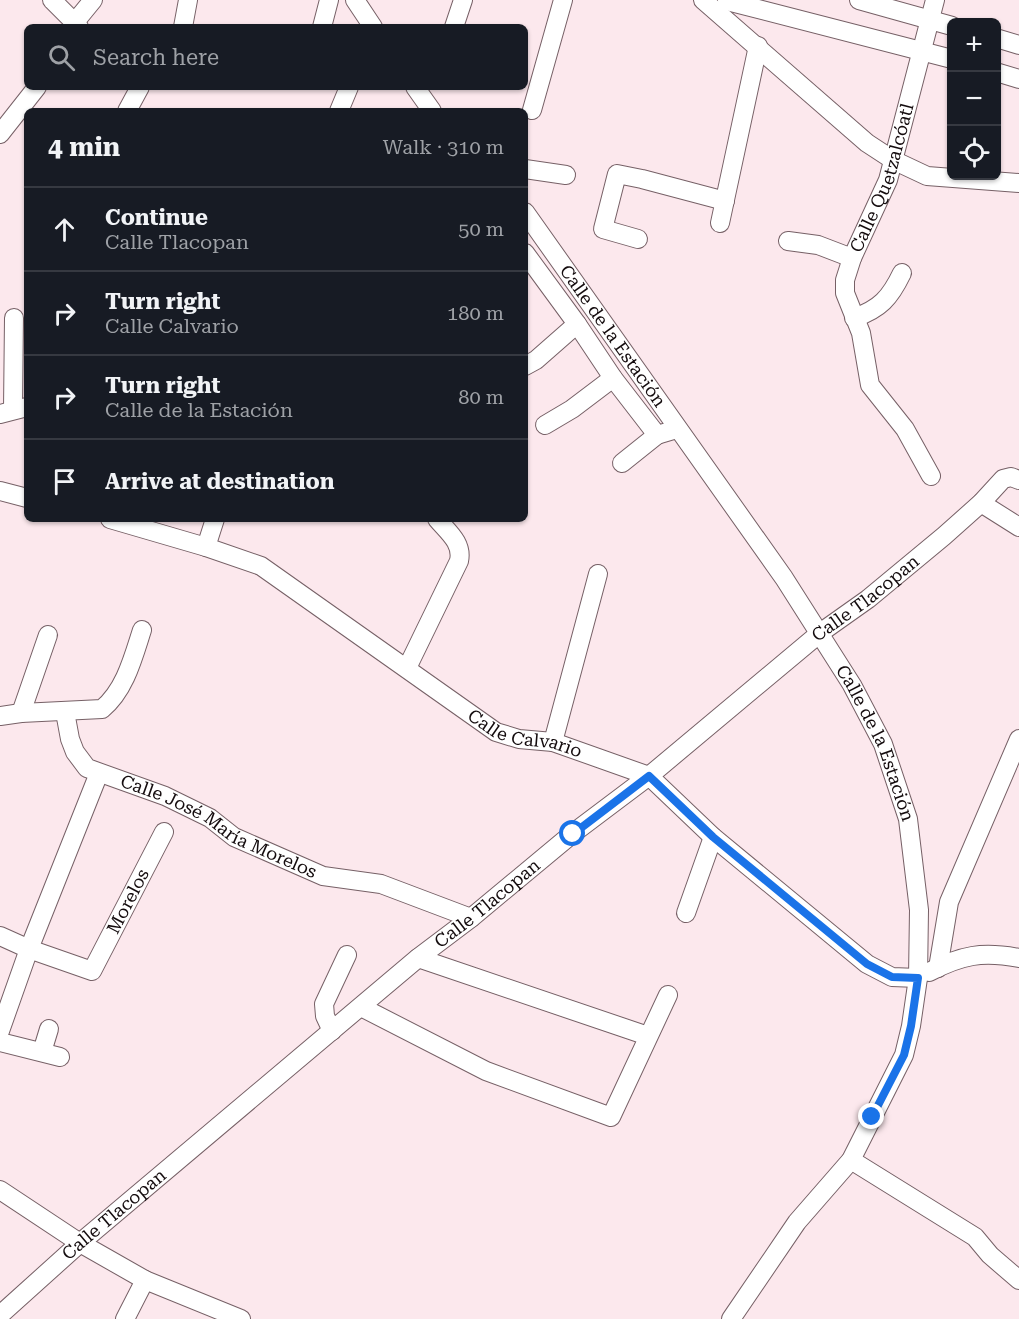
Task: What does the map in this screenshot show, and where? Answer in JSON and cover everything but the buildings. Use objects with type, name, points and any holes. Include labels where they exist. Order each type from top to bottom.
[{"type":"street","points":[[52,0],[76,24]]},
{"type":"street","points":[[78,24],[93,0]]},
{"type":"street","points":[[184,24],[188,0]]},
{"type":"street","points":[[323,24],[329,0]]},
{"type":"street","points":[[355,0],[370,24]]},
{"type":"street","points":[[455,24],[463,0]]},
{"type":"street","points":[[532,110],[563,0]]},
{"type":"street","points":[[703,0],[947,58]]},
{"type":"street","points":[[859,0],[947,25]]},
{"type":"street","name":"Calle Quetzalcóatl","points":[[931,476],[904,429],[870,385],[861,333],[844,293],[845,280],[852,258],[888,180],[935,0]]},
{"type":"street","points":[[726,7],[758,46],[867,143],[893,160],[927,176],[983,178],[1019,183]]},
{"type":"street","points":[[1001,40],[1019,45]]},
{"type":"street","points":[[720,223],[758,46]]},
{"type":"street","points":[[1001,74],[1019,79]]},
{"type":"street","points":[[0,134],[35,90]]},
{"type":"street","points":[[128,108],[136,90]]},
{"type":"street","points":[[340,108],[348,90]]},
{"type":"street","points":[[417,90],[430,108]]},
{"type":"street","points":[[528,169],[566,175]]},
{"type":"street","points":[[638,239],[603,229],[617,174],[725,201]]},
{"type":"street","name":"Calle de la Estación","points":[[528,216],[784,578],[820,633],[852,685],[883,744],[908,819],[920,910],[918,978],[904,1055],[851,1160],[797,1222],[731,1319]]},
{"type":"street","points":[[788,241],[818,244],[852,258]]},
{"type":"street","points":[[528,257],[613,378],[657,435]]},
{"type":"street","points":[[854,318],[872,312],[885,301],[894,290],[902,273]]},
{"type":"street","points":[[13,410],[14,318]]},
{"type":"street","points":[[528,364],[577,324]]},
{"type":"street","points":[[545,425],[572,409],[613,378]]},
{"type":"street","points":[[622,463],[657,435],[677,429]]},
{"type":"street","name":"Calle Tlacopan","points":[[0,1315],[80,1243],[418,958],[649,776],[820,633],[867,599],[1013,479]]},
{"type":"street","points":[[0,491],[24,497]]},
{"type":"street","points":[[981,503],[1019,527]]},
{"type":"street","name":"Calle Calvario","points":[[120,522],[261,566],[496,732],[519,739],[553,742],[649,776],[713,837],[867,964],[892,977],[918,978]]},
{"type":"street","points":[[206,547],[214,522]]},
{"type":"street","points":[[407,668],[459,561],[460,547],[440,522]]},
{"type":"street","points":[[553,742],[598,574]]},
{"type":"street","points":[[0,716],[102,709],[111,701],[129,670],[142,630]]},
{"type":"street","points":[[21,713],[48,635]]},
{"type":"street","name":"Calle José María Morelos","points":[[65,712],[75,752],[87,768],[165,796],[210,818],[234,837],[323,876],[381,884],[471,918]]},
{"type":"street","points":[[938,968],[949,902],[1019,739]]},
{"type":"street","points":[[0,1031],[29,949],[99,773]]},
{"type":"street","name":"Morelos","points":[[29,949],[92,971],[164,832]]},
{"type":"street","points":[[686,913],[713,837]]},
{"type":"street","points":[[0,936],[29,949]]},
{"type":"street","points":[[918,978],[963,956],[998,954],[1019,958]]},
{"type":"street","points":[[332,1031],[325,1016],[324,1004],[347,955]]},
{"type":"street","points":[[418,958],[648,1036]]},
{"type":"street","points":[[361,1007],[486,1071],[611,1117],[668,995]]},
{"type":"street","points":[[42,1052],[50,1029]]},
{"type":"street","points":[[0,1041],[60,1057]]},
{"type":"street","points":[[851,1160],[975,1237],[990,1255],[1019,1280]]},
{"type":"street","points":[[0,1190],[80,1243],[145,1280],[241,1319]]},
{"type":"street","points":[[125,1319],[145,1280]]},
{"type":"route","points":[[573,834],[649,776],[713,837],[867,964],[892,977],[918,978],[904,1055],[872,1117]]}]
